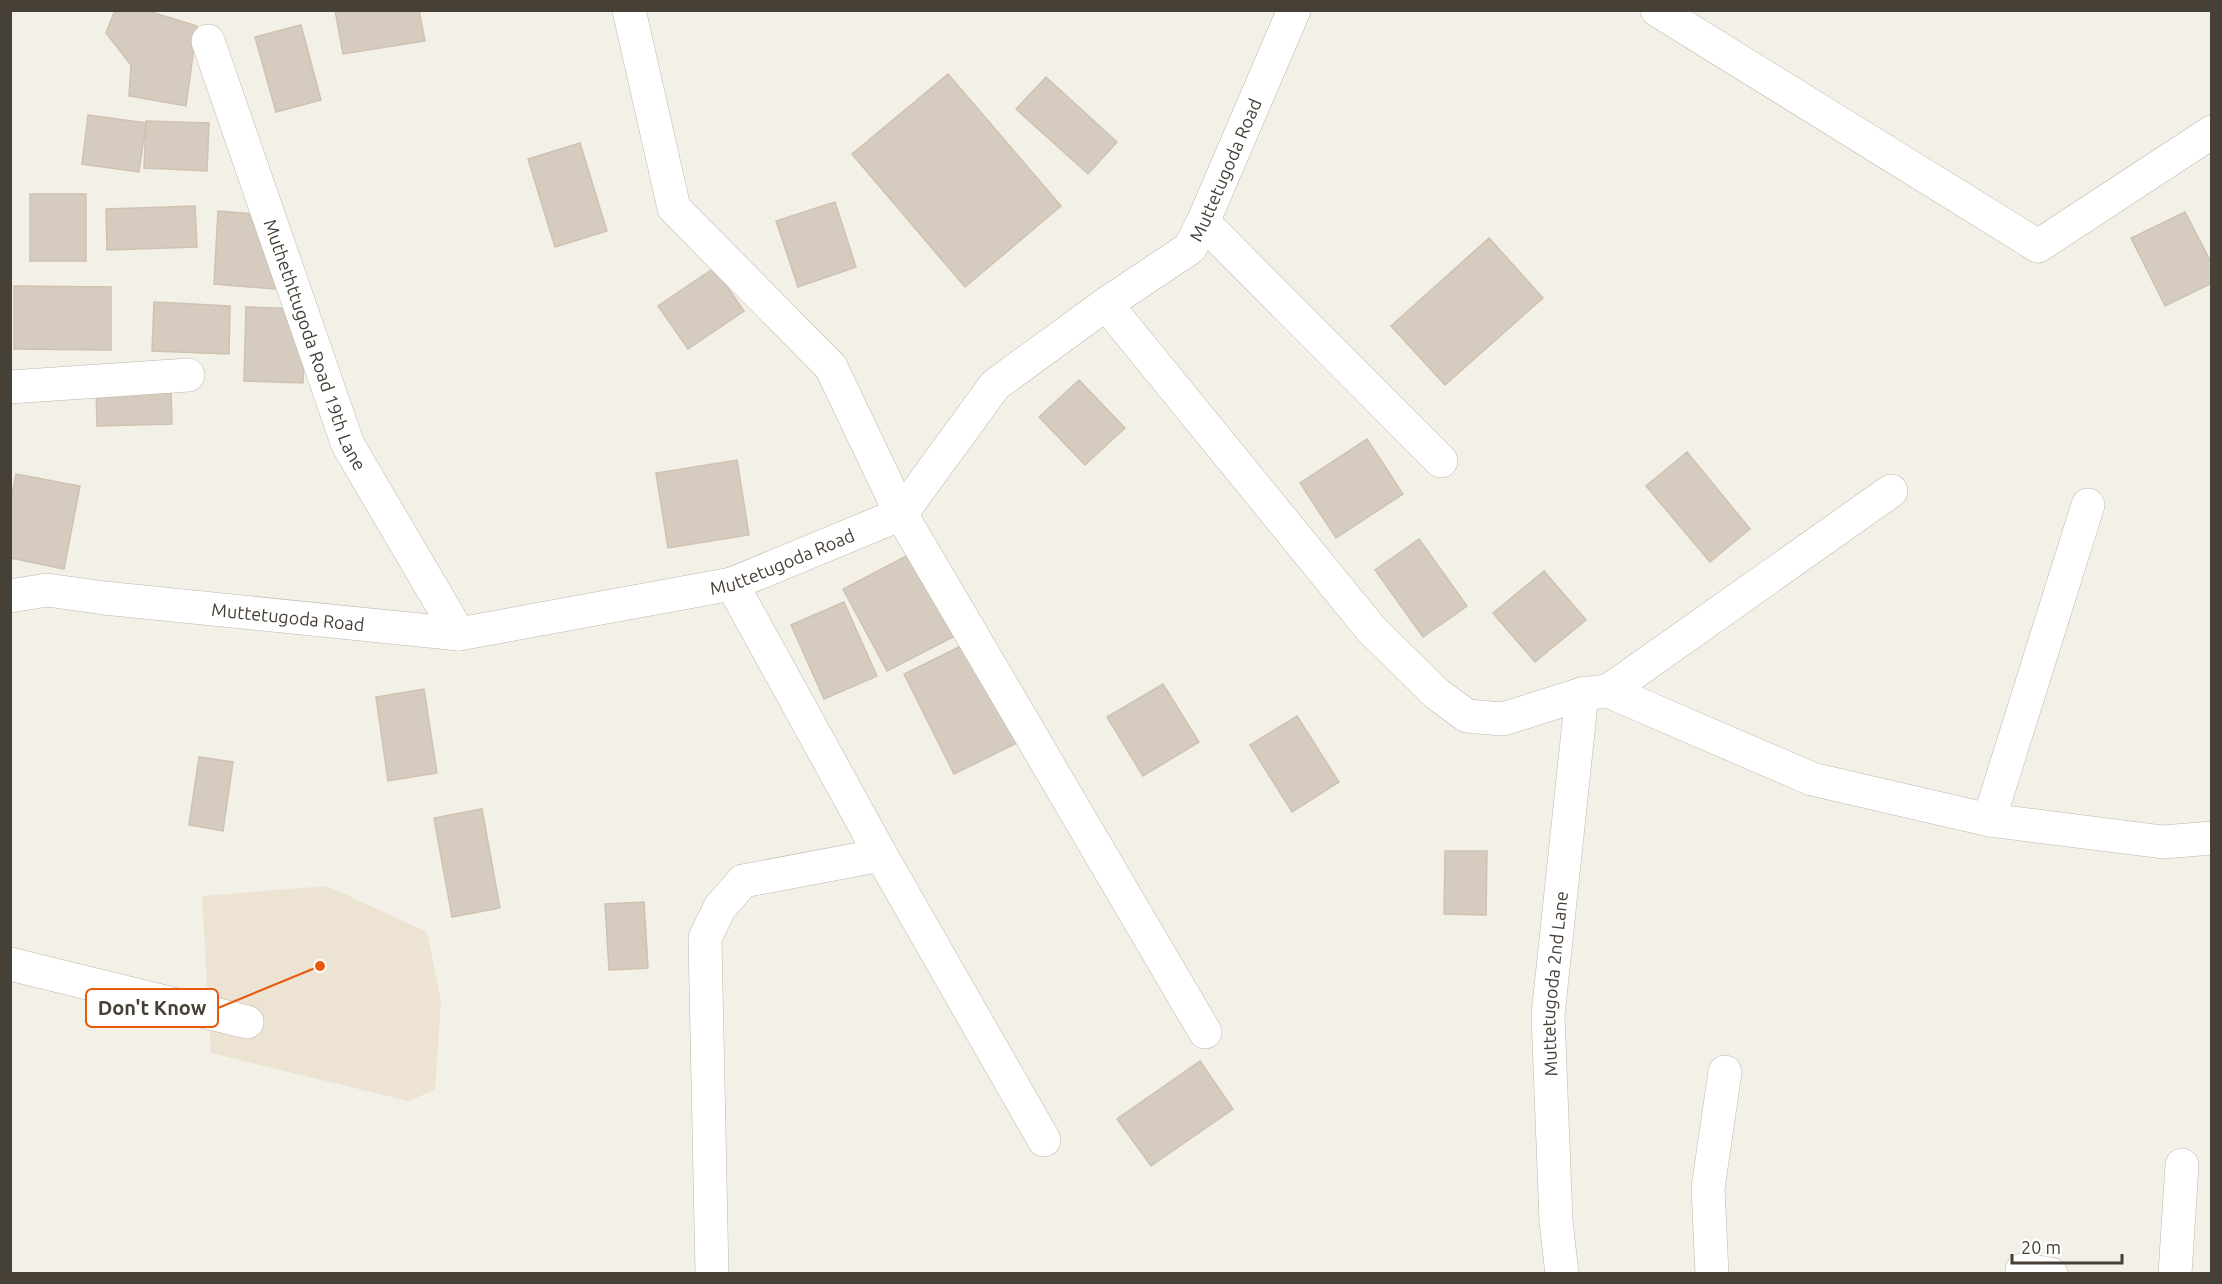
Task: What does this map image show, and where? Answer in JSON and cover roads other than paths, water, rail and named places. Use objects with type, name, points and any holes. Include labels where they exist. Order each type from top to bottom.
[{"type":"street","points":[[629,10],[674,208],[831,368],[901,514],[1205,1032]]},
{"type":"street","name":"Muttetugoda Road","points":[[10,596],[47,590],[104,598],[459,634],[732,584],[901,514],[995,385],[1106,304],[1190,248],[1294,10]]},
{"type":"street","points":[[1657,10],[2038,246],[2211,132]]},
{"type":"street","name":"Muthethttugoda Road 19th Lane","points":[[208,41],[348,445],[459,634]]},
{"type":"street","points":[[1203,222],[1441,461]]},
{"type":"street","points":[[1106,304],[1371,629],[1437,694],[1467,716],[1503,719],[1595,692],[1891,491]]},
{"type":"street","points":[[10,387],[188,375]]},
{"type":"street","points":[[1989,820],[2088,505]]},
{"type":"street","points":[[732,584],[881,855],[1044,1140]]},
{"type":"street","points":[[1595,692],[1812,779],[1989,820],[2163,842],[2211,838]]},
{"type":"street","name":"Muttetugoda 2nd Lane","points":[[1562,1274],[1556,1221],[1548,1015],[1595,692]]},
{"type":"street","points":[[712,1274],[705,938],[720,907],[743,881],[881,855]]},
{"type":"street","points":[[10,964],[247,1022]]},
{"type":"street","points":[[1712,1274],[1708,1188],[1725,1072]]},
{"type":"street","points":[[2175,1274],[2182,1165]]},
{"type":"place","name":"Don't Know","points":[[320,966]]}]
